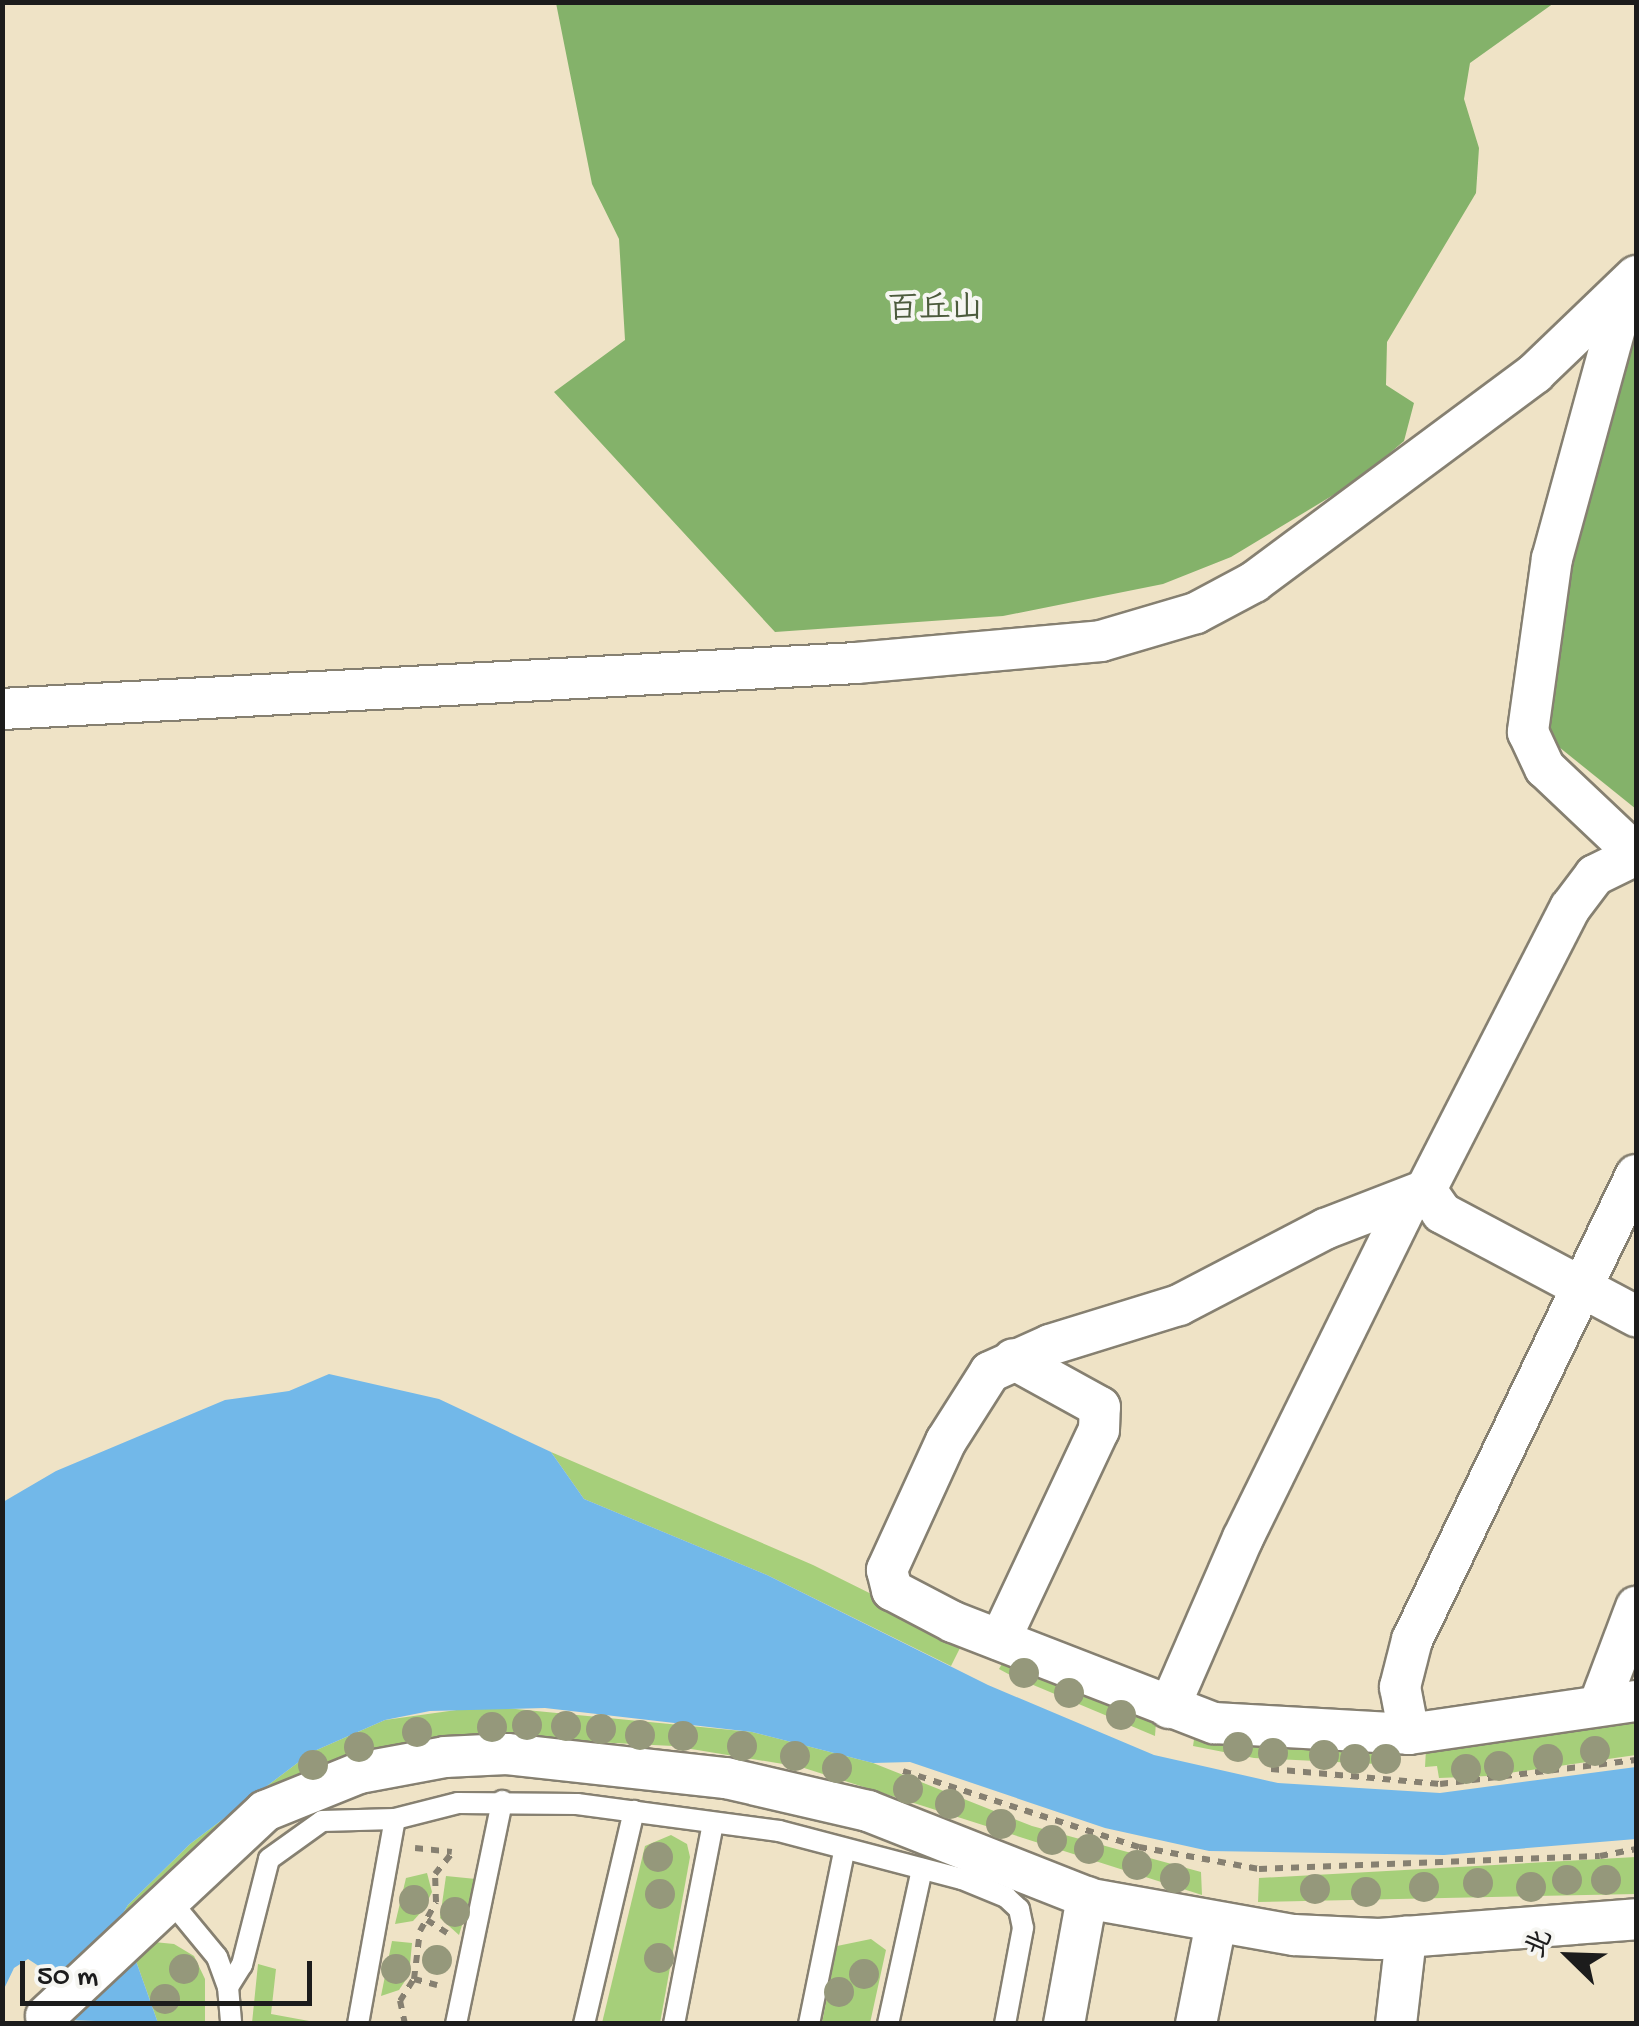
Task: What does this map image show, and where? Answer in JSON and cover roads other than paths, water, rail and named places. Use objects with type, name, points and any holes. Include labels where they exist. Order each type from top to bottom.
[{"type":"street","points":[[2,709],[856,663],[1100,641],[1196,613],[1254,582],[1535,373],[1631,282]]},
{"type":"street","points":[[1169,1708],[1243,1538],[1417,1196],[1570,908],[1595,875],[1636,855],[1544,768],[1528,732],[1552,558],[1631,282]]},
{"type":"street","points":[[1409,1734],[1400,1687],[1412,1640],[1636,1175]]},
{"type":"street","points":[[1417,1196],[1636,1316]]},
{"type":"street","points":[[1417,1196],[1325,1229],[1179,1305],[1013,1358],[990,1372],[968,1402],[887,1570],[892,1590],[1000,1640],[1214,1723],[1409,1734],[1618,1703],[1636,1607]]},
{"type":"street","points":[[1000,1640],[1099,1430],[1100,1407],[1013,1358]]},
{"type":"street","points":[[39,2020],[266,1811],[359,1772],[507,1754],[726,1778],[817,1798],[868,1811],[1087,1897],[1216,1924],[1344,1939],[1636,1918]]},
{"type":"street","points":[[1064,2024],[1087,1897]]},
{"type":"street","points":[[1196,2024],[1216,1924]]},
{"type":"street","points":[[1396,2024],[1406,1937]]},
{"type":"lane","points":[[456,2024],[502,1802]]},
{"type":"lane","points":[[228,1988],[242,1965],[269,1858],[322,1821],[395,1819],[458,1804],[502,1802],[634,1811],[779,1832],[844,1852],[962,1879],[1019,1908],[1023,1928],[1005,2024]]},
{"type":"lane","points":[[584,2024],[634,1811]]},
{"type":"lane","points":[[358,2024],[395,1819]]},
{"type":"lane","points":[[674,2024],[713,1823]]},
{"type":"lane","points":[[809,2024],[844,1852]]},
{"type":"lane","points":[[888,2024],[922,1869]]},
{"type":"lane","points":[[169,1899],[205,1935],[228,1988],[231,2024]]},
{"type":"water","points":[[329,1374],[439,1399],[551,1452],[584,1499],[767,1575],[988,1685],[1154,1755],[1278,1783],[1440,1793],[1636,1767],[1636,1839],[1444,1855],[1209,1851],[1105,1828],[910,1762],[873,1763],[752,1732],[545,1708],[430,1711],[385,1720],[312,1752],[190,1844],[128,1905],[110,1935],[57,1978],[28,1959],[14,1968],[3,1991],[3,1502],[56,1471],[225,1400],[289,1391]]},
{"type":"water","points":[[136,1961],[158,2023],[64,2020]]},
{"type":"park label","name":"百丘山","points":[[935,311]]}]
